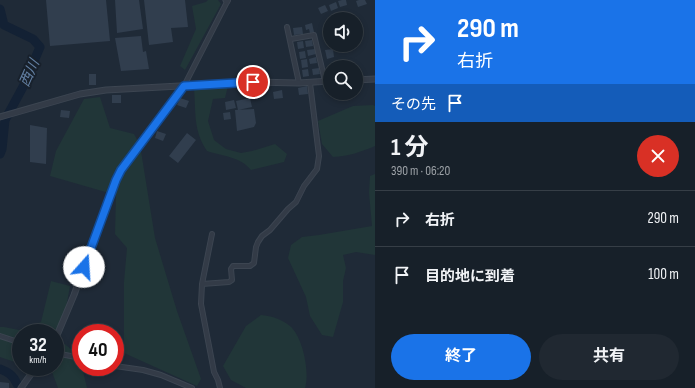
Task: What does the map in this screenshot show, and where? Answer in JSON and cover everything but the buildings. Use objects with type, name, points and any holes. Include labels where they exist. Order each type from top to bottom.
[{"type":"street","points":[[62,324],[121,170],[184,86],[227,0]]},
{"type":"street","points":[[287,27],[291,39],[299,83]]},
{"type":"street","points":[[291,39],[314,36],[323,67]]},
{"type":"street","points":[[363,80],[375,79]]},
{"type":"street","points":[[1,117],[80,94],[106,90],[253,82],[310,83],[323,81]]},
{"type":"street","points":[[202,284],[229,282],[232,280],[231,269],[233,266],[250,266],[254,263],[256,247],[262,236],[270,230],[296,202],[304,186],[317,169],[319,156],[310,83]]},
{"type":"street","points":[[212,234],[202,284],[201,304],[203,322],[214,372],[220,388]]},
{"type":"street","points":[[0,336],[12,340]]},
{"type":"street","points":[[124,367],[161,374],[192,388]]},
{"type":"street","points":[[21,388],[30,376]]},
{"type":"green space","points":[[208,0],[218,0],[221,4],[185,70],[180,66],[196,29],[192,6]]},
{"type":"green space","points":[[228,86],[225,98],[213,99],[208,121],[214,140],[226,149],[241,153],[275,144],[287,154],[284,162],[251,170],[242,162],[207,151],[199,136],[197,128],[194,88]]},
{"type":"green space","points":[[100,97],[110,128],[134,134],[140,145],[155,238],[177,311],[201,379],[197,386],[124,353],[124,282],[127,248],[115,234],[116,195],[50,176],[56,151],[84,99]]},
{"type":"green space","points":[[353,106],[375,106],[375,146],[344,156],[333,157],[322,144],[318,121]]},
{"type":"green space","points":[[375,174],[375,255],[356,252],[343,255],[346,268],[343,281],[343,302],[333,337],[322,335],[310,316],[306,297],[288,258],[291,245],[302,237],[372,226],[369,193],[370,176]]},
{"type":"green space","points":[[51,281],[70,286],[63,324],[36,324],[41,322]]},
{"type":"green space","points":[[261,315],[280,320],[295,331],[302,346],[306,365],[307,374],[305,388],[246,388],[231,380],[223,366],[246,326]]},
{"type":"green space","points":[[0,327],[12,329],[12,361],[0,357]]},
{"type":"green space","points":[[64,343],[72,350],[72,376],[84,376],[87,388],[58,388],[54,376],[64,376]]},
{"type":"waterway","name":"西川","points":[[0,9],[4,25],[33,39],[40,47],[24,85],[5,120],[2,149],[0,154]]},
{"type":"waterway","name":"西川","points":[[0,369],[10,374],[17,384]]},
{"type":"route","points":[[84,267],[111,191],[121,170],[184,86],[253,82]]}]
